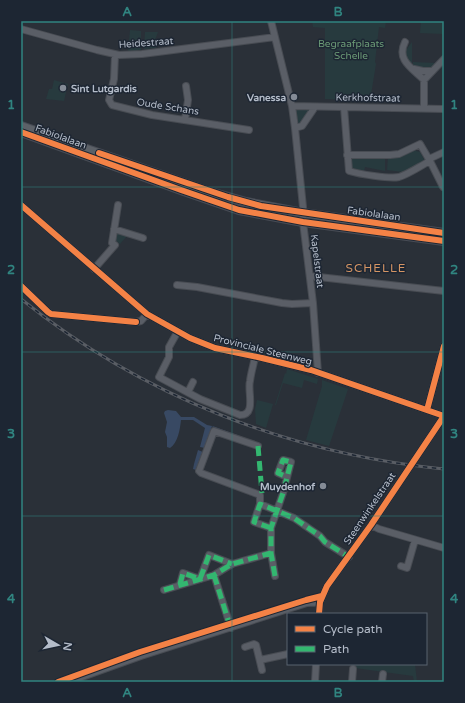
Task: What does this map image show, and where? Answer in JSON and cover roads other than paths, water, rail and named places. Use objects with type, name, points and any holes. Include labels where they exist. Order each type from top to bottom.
[{"type":"main road","name":"Fabiolalaan","points":[[21,126],[228,197],[261,206],[303,217],[444,241]]},
{"type":"main road","name":"Fabiolalaan","points":[[21,132],[239,210],[444,233]]},
{"type":"street","name":"Kapelstraat","points":[[271,21],[292,106],[295,128],[313,303],[318,372]]},
{"type":"street","name":"Heidestraat","points":[[21,29],[115,55],[142,54],[275,37]]},
{"type":"street","points":[[406,42],[403,47],[402,55],[404,61],[424,80]]},
{"type":"street","name":"Oude Schans","points":[[115,55],[114,79],[109,100],[112,105],[152,115],[249,130]]},
{"type":"street","points":[[424,108],[424,80],[444,59]]},
{"type":"street","points":[[413,69],[422,72],[432,71]]},
{"type":"street","points":[[185,120],[188,100],[186,86]]},
{"type":"street","name":"Kerkhofstraat","points":[[292,106],[444,109]]},
{"type":"street","points":[[295,128],[302,126],[315,107]]},
{"type":"street","points":[[344,107],[349,171],[360,174],[393,177],[399,176],[444,152]]},
{"type":"street","points":[[347,154],[399,154],[420,144],[430,160],[443,187]]},
{"type":"street","points":[[94,269],[115,245],[112,242],[118,205]]},
{"type":"street","name":"Provinciale Steenweg","points":[[21,206],[147,314],[178,331],[209,346],[318,372],[444,416]]},
{"type":"street","points":[[114,229],[143,238]]},
{"type":"street","points":[[310,276],[444,291]]},
{"type":"street","points":[[177,285],[197,287],[282,303],[313,303]]},
{"type":"street","points":[[21,286],[51,314],[136,322],[141,321],[147,314]]},
{"type":"street","points":[[178,331],[169,347],[169,356],[159,377],[188,392],[240,415],[244,415],[250,407],[249,381],[255,356]]},
{"type":"street","points":[[427,410],[444,346]]},
{"type":"street","points":[[188,392],[193,382]]},
{"type":"street","name":"Steenwinkelstraat","points":[[319,613],[320,602],[327,586],[349,557],[444,416]]},
{"type":"street","points":[[258,446],[214,431],[199,472],[260,495],[260,504],[254,522],[271,528]]},
{"type":"street","points":[[275,576],[271,553],[271,528],[287,477]]},
{"type":"street","points":[[260,504],[294,518],[320,536],[325,542],[349,557]]},
{"type":"street","points":[[371,525],[379,529],[444,548]]},
{"type":"street","points":[[401,566],[407,568],[415,540]]},
{"type":"street","points":[[164,590],[180,584],[214,576],[232,564],[271,553]]},
{"type":"street","points":[[200,580],[209,555],[232,564]]},
{"type":"street","points":[[180,584],[183,573],[200,580]]},
{"type":"street","points":[[214,576],[231,628]]},
{"type":"street","points":[[68,682],[141,656],[307,603],[320,602]]},
{"type":"street","points":[[245,647],[254,644],[256,645],[262,670]]},
{"type":"street","points":[[260,660],[287,654]]},
{"type":"street","points":[[314,682],[316,665]]},
{"type":"street","points":[[352,682],[353,669]]},
{"type":"street","points":[[382,682],[383,674]]},
{"type":"water","points":[[168,410],[176,411],[181,417],[194,417],[207,425],[212,426],[205,448],[200,447],[205,428],[193,420],[181,420],[175,443],[170,448],[167,447],[167,437],[165,432],[167,422],[164,413]]},
{"type":"water","points":[[198,450],[203,452],[196,470],[193,469]]},
{"type":"waterway","points":[[213,427],[243,438]]},
{"type":"railway","points":[[21,299],[68,334],[116,364],[167,391],[220,415],[274,434],[330,450],[387,461],[444,469]]},
{"type":"place","name":"Sint Lutgardis","points":[[63,88]]},
{"type":"place","name":"Vanessa","points":[[294,97]]},
{"type":"place","name":"Muydenhof","points":[[323,486]]},
{"type":"district","name":"SCHELLE","points":[[376,268]]},
{"type":"park label","name":"Begraafplaats Schelle","points":[[351,48]]}]
